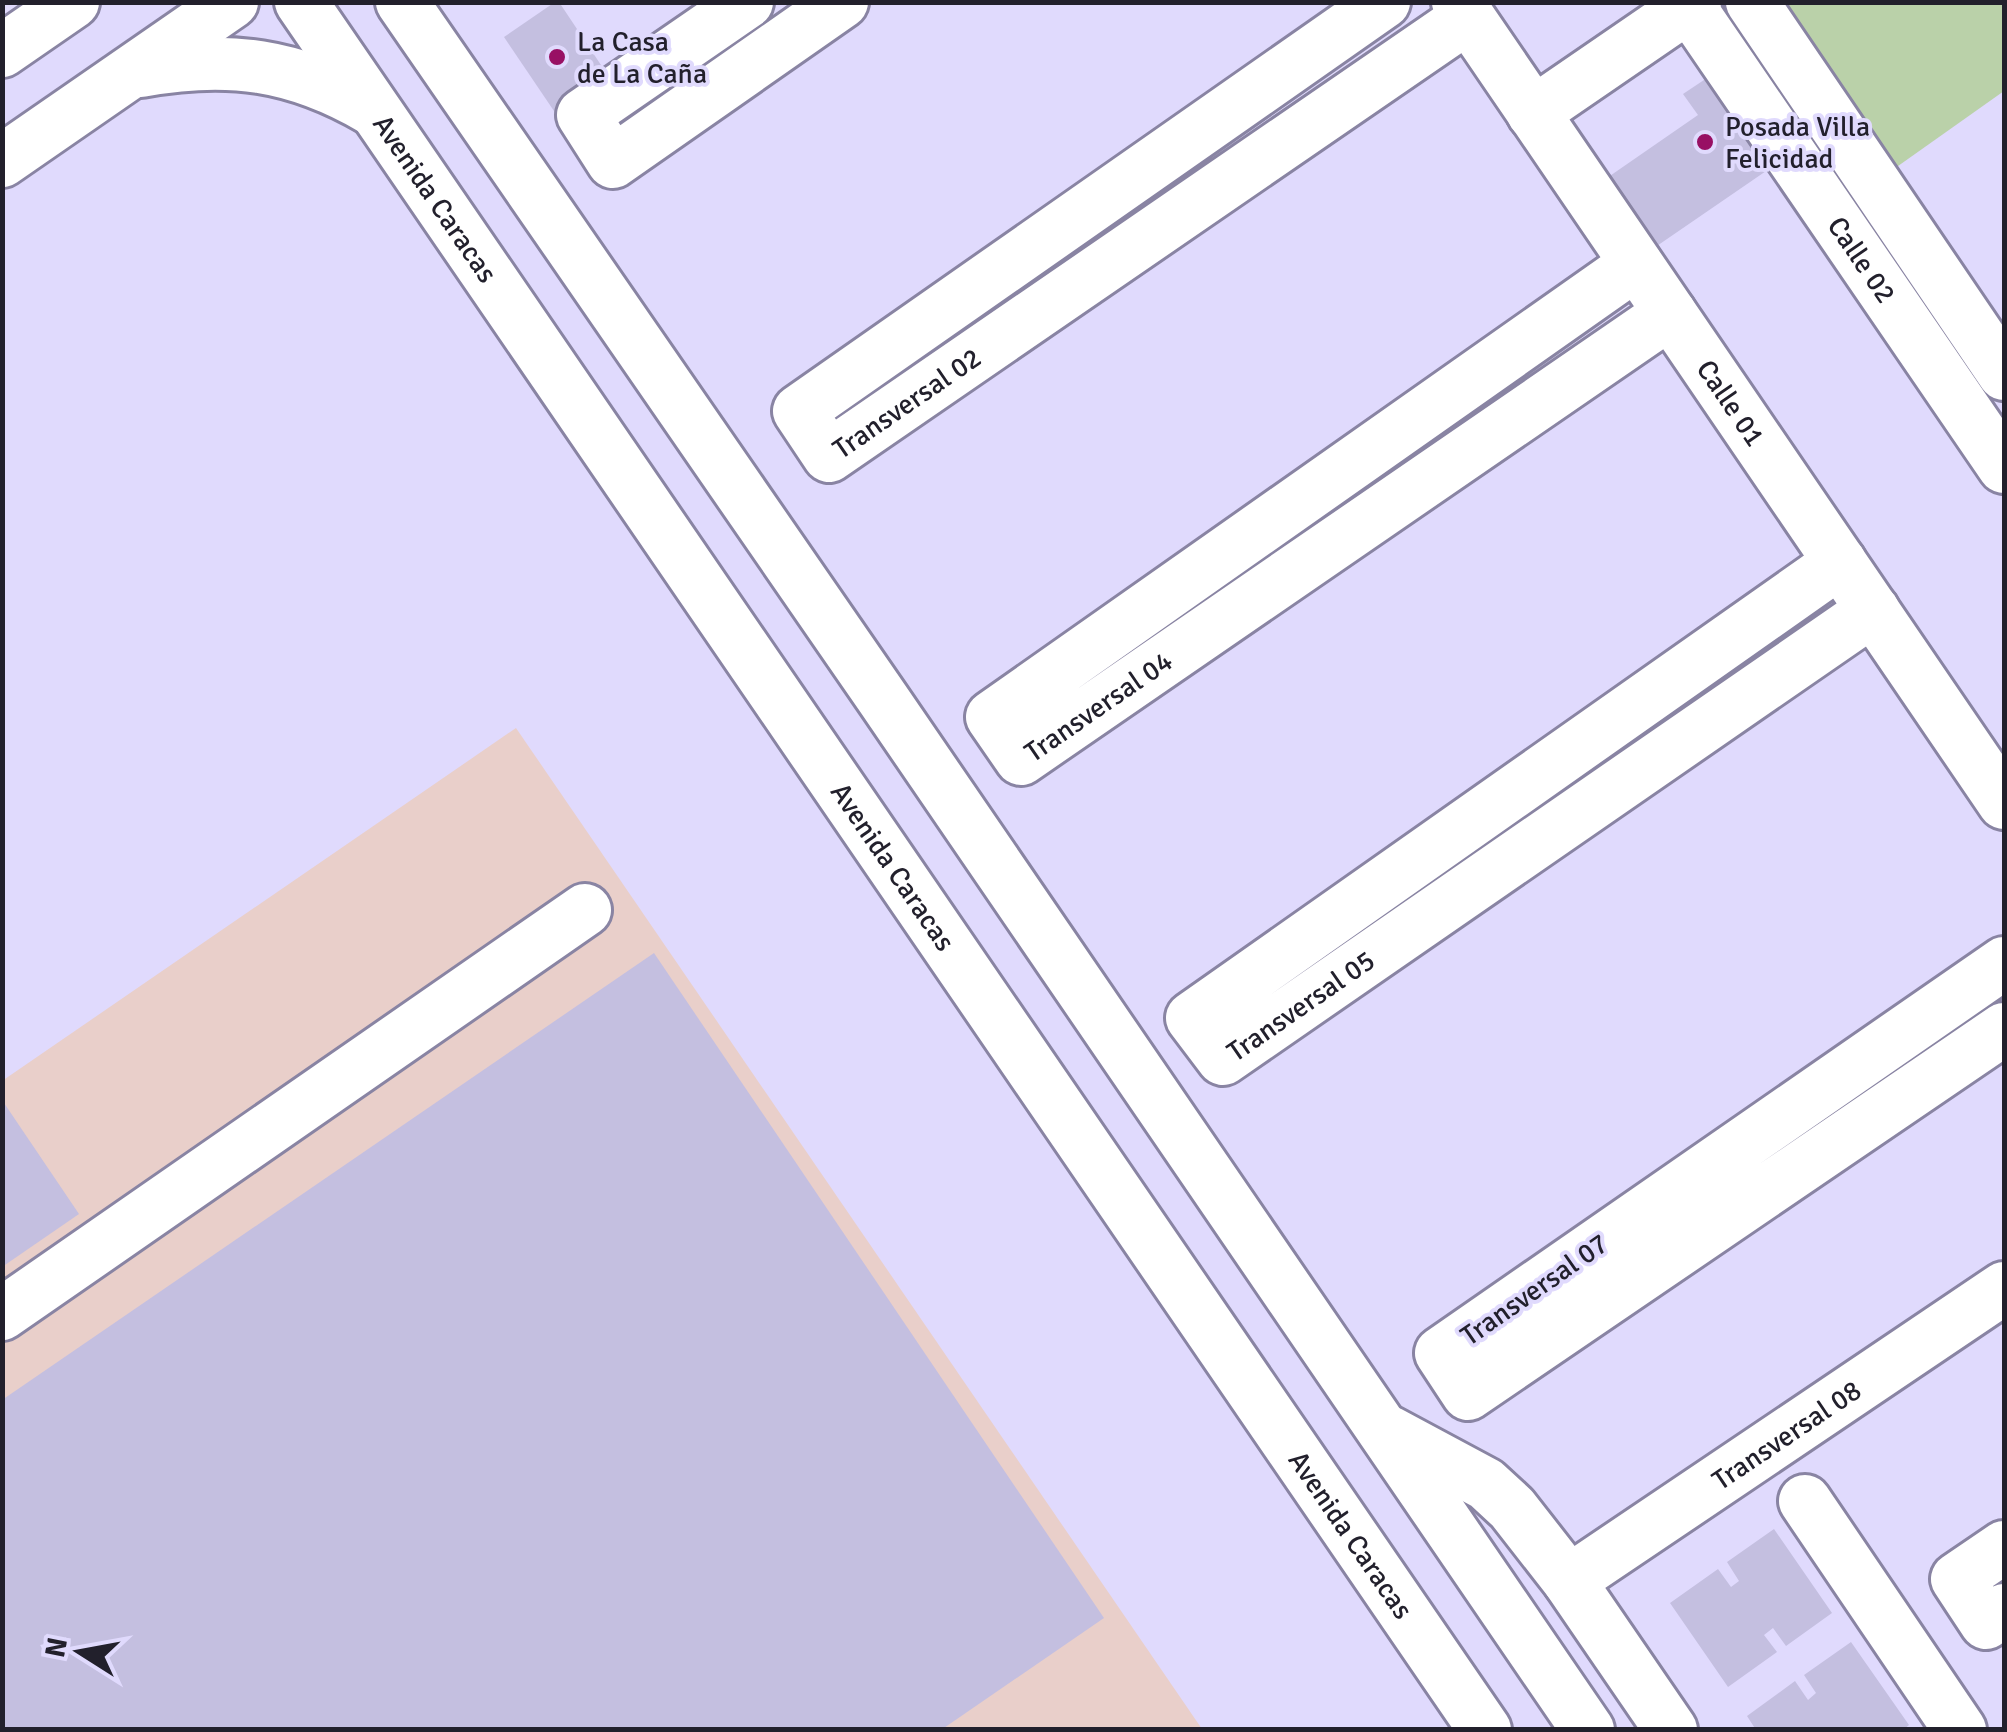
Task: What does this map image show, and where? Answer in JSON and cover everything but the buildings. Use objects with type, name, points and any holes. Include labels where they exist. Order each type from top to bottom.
[{"type":"street","points":[[2,51],[73,2]]},
{"type":"street","points":[[2,161],[232,2]]},
{"type":"street","name":"Avenida Caracas","points":[[301,2],[1485,1730]]},
{"type":"street","points":[[402,2],[1588,1730]]},
{"type":"street","points":[[433,2],[449,71]]},
{"type":"street","points":[[747,2],[582,115],[612,162],[842,2]]},
{"type":"street","name":"Transversal 02","points":[[1384,2],[800,411],[829,456],[1463,10]]},
{"type":"street","name":"Calle 02","points":[[1752,2],[2004,374]]},
{"type":"street","points":[[1533,113],[1690,4]]},
{"type":"street","name":"Calle 02","points":[[1690,4],[2004,466]]},
{"type":"street","name":"Calle 01","points":[[1463,10],[2004,803]]},
{"type":"street","points":[[129,73],[186,63],[230,62],[304,76],[335,87],[378,112]]},
{"type":"street","name":"Transversal 04","points":[[1636,264],[992,716],[1021,759],[1670,313]]},
{"type":"street","name":"Transversal 05","points":[[1840,562],[1192,1018],[1223,1059],[1873,610]]},
{"type":"street","points":[[2,1314],[585,910]]},
{"type":"street","name":"Transversal 07","points":[[2004,963],[1441,1353],[1468,1394],[2004,1029]]},
{"type":"street","name":"Transversal 08","points":[[1568,1581],[2004,1288]]},
{"type":"street","points":[[1382,1428],[1486,1484],[1512,1508],[1568,1581],[1671,1730]]},
{"type":"street","points":[[1805,1501],[1960,1730]]},
{"type":"street","points":[[2004,1547],[1957,1579],[1986,1622],[2004,1610]]},
{"type":"shaded area","points":[[516,728],[1202,1729],[3,1729],[2,1081]]},
{"type":"green space","points":[[1779,3],[2004,3],[2004,91],[1891,171]]},
{"type":"place","name":"La Casa de La Caña","points":[[557,57]]},
{"type":"place","name":"Posada Villa Felicidad","points":[[1705,142]]}]
